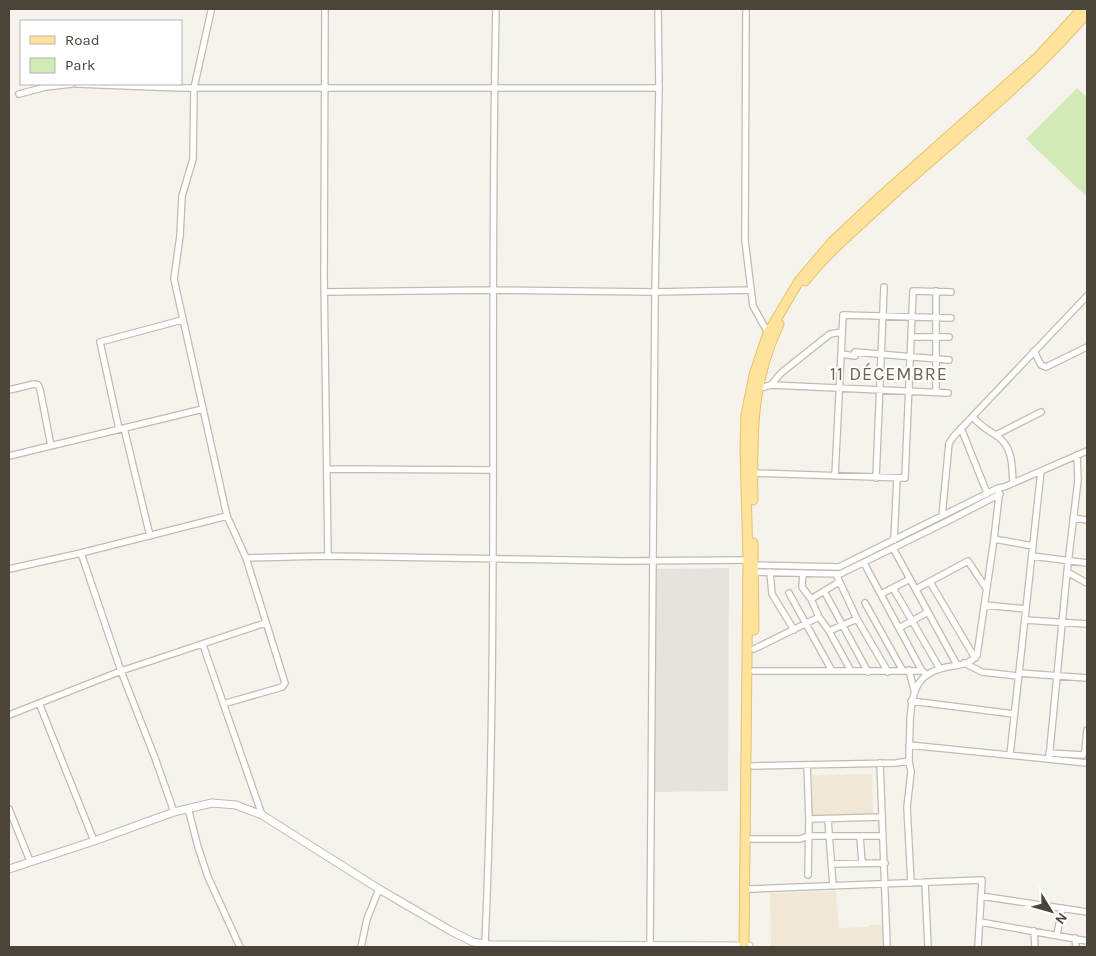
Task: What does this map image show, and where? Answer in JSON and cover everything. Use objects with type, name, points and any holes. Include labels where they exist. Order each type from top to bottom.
[{"type":"main road","points":[[747,947],[752,435],[757,388],[768,333],[799,281],[835,244],[1039,56],[1082,9]]},
{"type":"main road","points":[[882,200],[1023,80],[1086,18]]},
{"type":"main road","points":[[747,947],[753,766],[754,650],[752,566],[745,449],[746,415],[754,375],[766,346],[798,291],[835,244]]},
{"type":"street","points":[[326,9],[325,292],[328,556]]},
{"type":"street","points":[[485,944],[494,558],[492,290],[496,9]]},
{"type":"street","points":[[650,945],[654,292],[659,88],[658,9]]},
{"type":"street","points":[[746,9],[745,240],[753,306],[768,333]]},
{"type":"street","points":[[211,11],[194,88],[193,159],[182,196],[180,236],[174,279],[227,516],[246,558],[285,683],[284,685],[224,704]]},
{"type":"street","points":[[19,94],[63,85]]},
{"type":"street","points":[[106,85],[194,88],[659,88]]},
{"type":"street","points":[[876,478],[884,287]]},
{"type":"street","points":[[325,292],[492,290],[654,292],[751,290]]},
{"type":"street","points":[[752,473],[904,478],[913,291],[951,292]]},
{"type":"street","points":[[936,291],[936,392]]},
{"type":"street","points":[[942,519],[949,443],[961,428],[1087,296]]},
{"type":"street","points":[[835,476],[843,315],[950,318]]},
{"type":"street","points":[[150,536],[100,342],[182,320]]},
{"type":"street","points":[[771,385],[781,373],[830,334],[842,332]]},
{"type":"street","points":[[911,338],[949,338]]},
{"type":"street","points":[[1034,351],[1041,365],[1046,367],[1087,347]]},
{"type":"street","points":[[841,354],[855,356],[855,352],[949,360]]},
{"type":"street","points":[[910,373],[936,375]]},
{"type":"street","points":[[9,390],[34,384],[38,385],[51,446]]},
{"type":"street","points":[[757,388],[771,385],[948,393]]},
{"type":"street","points":[[9,456],[203,409]]},
{"type":"street","points":[[996,435],[1041,412]]},
{"type":"street","points":[[973,417],[980,426],[1003,440],[1011,457],[1013,483]]},
{"type":"street","points":[[961,428],[987,493]]},
{"type":"street","points":[[752,566],[770,572],[840,574],[894,548],[987,493],[1087,451]]},
{"type":"street","points":[[1049,756],[1068,560],[1078,480],[1077,455]]},
{"type":"street","points":[[326,469],[493,470]]},
{"type":"street","points":[[1010,755],[1041,471]]},
{"type":"street","points":[[894,540],[897,478]]},
{"type":"street","points":[[975,658],[994,539],[998,496],[1001,487]]},
{"type":"street","points":[[246,558],[328,556],[652,560],[752,566],[839,567],[894,540],[998,496]]},
{"type":"street","points":[[9,569],[227,516]]},
{"type":"street","points":[[1073,518],[1087,520]]},
{"type":"street","points":[[994,539],[1033,546]]},
{"type":"street","points":[[894,548],[957,665]]},
{"type":"street","points":[[81,553],[121,671],[174,812]]},
{"type":"street","points":[[1032,556],[1087,563]]},
{"type":"street","points":[[916,589],[968,561],[986,588]]},
{"type":"street","points":[[864,563],[922,671]]},
{"type":"street","points":[[770,572],[772,594],[794,630]]},
{"type":"street","points":[[1067,572],[1087,583]]},
{"type":"street","points":[[802,573],[802,587],[811,599],[818,617],[829,631],[851,672]]},
{"type":"street","points":[[836,574],[857,619],[888,672]]},
{"type":"street","points":[[881,594],[910,579]]},
{"type":"street","points":[[811,599],[839,582]]},
{"type":"street","points":[[930,582],[975,658]]},
{"type":"street","points":[[893,588],[940,668]]},
{"type":"street","points":[[824,591],[868,672]]},
{"type":"street","points":[[789,593],[832,671]]},
{"type":"street","points":[[865,603],[906,671],[914,690]]},
{"type":"street","points":[[984,605],[1026,609]]},
{"type":"street","points":[[899,628],[928,612]]},
{"type":"street","points":[[754,650],[818,617]]},
{"type":"street","points":[[829,631],[857,619]]},
{"type":"street","points":[[1025,620],[1087,624]]},
{"type":"street","points":[[9,715],[121,671],[265,623]]},
{"type":"street","points":[[203,645],[262,815]]},
{"type":"street","points":[[911,883],[907,807],[912,772],[909,761],[909,745],[914,690],[930,673],[940,668],[964,664],[975,658]]},
{"type":"street","points":[[964,664],[982,672],[1087,678]]},
{"type":"street","points":[[754,671],[922,671],[930,673]]},
{"type":"street","points":[[912,702],[1014,714]]},
{"type":"street","points":[[39,703],[94,841]]},
{"type":"street","points":[[909,745],[1010,755],[1083,755],[1087,730]]},
{"type":"street","points":[[1049,756],[1087,762]]},
{"type":"street","points":[[753,766],[909,761]]},
{"type":"street","points":[[880,763],[887,947]]},
{"type":"street","points":[[806,765],[809,819],[808,875]]},
{"type":"street","points":[[9,869],[188,808],[212,803],[236,805],[262,815],[379,889],[473,942],[544,946],[650,945],[747,947]]},
{"type":"street","points":[[188,808],[198,848],[208,877],[240,947]]},
{"type":"street","points":[[9,809],[30,862]]},
{"type":"street","points":[[809,819],[882,817]]},
{"type":"street","points":[[828,819],[833,886]]},
{"type":"street","points":[[751,839],[800,838],[808,836],[883,836]]},
{"type":"street","points":[[860,836],[862,863]]},
{"type":"street","points":[[831,864],[885,863]]},
{"type":"street","points":[[750,889],[982,880],[978,947]]},
{"type":"street","points":[[925,882],[928,947]]},
{"type":"street","points":[[361,947],[367,919],[379,889]]},
{"type":"street","points":[[981,896],[1087,912]]},
{"type":"street","points":[[1058,935],[1062,908]]},
{"type":"street","points":[[980,922],[1087,941]]},
{"type":"street","points":[[1034,931],[1035,947]]},
{"type":"street","points":[[1075,938],[1076,947]]},
{"type":"shaded area","points":[[729,568],[728,791],[655,792],[655,569]]},
{"type":"shaded area","points":[[872,774],[873,815],[812,816],[812,775]]},
{"type":"shaded area","points":[[836,891],[839,928],[884,925],[885,947],[771,947],[770,893]]},
{"type":"green space","points":[[1077,88],[1087,97],[1087,197],[1026,139]]},
{"type":"district","name":"11 DÉCEMBRE","points":[[889,374]]}]
